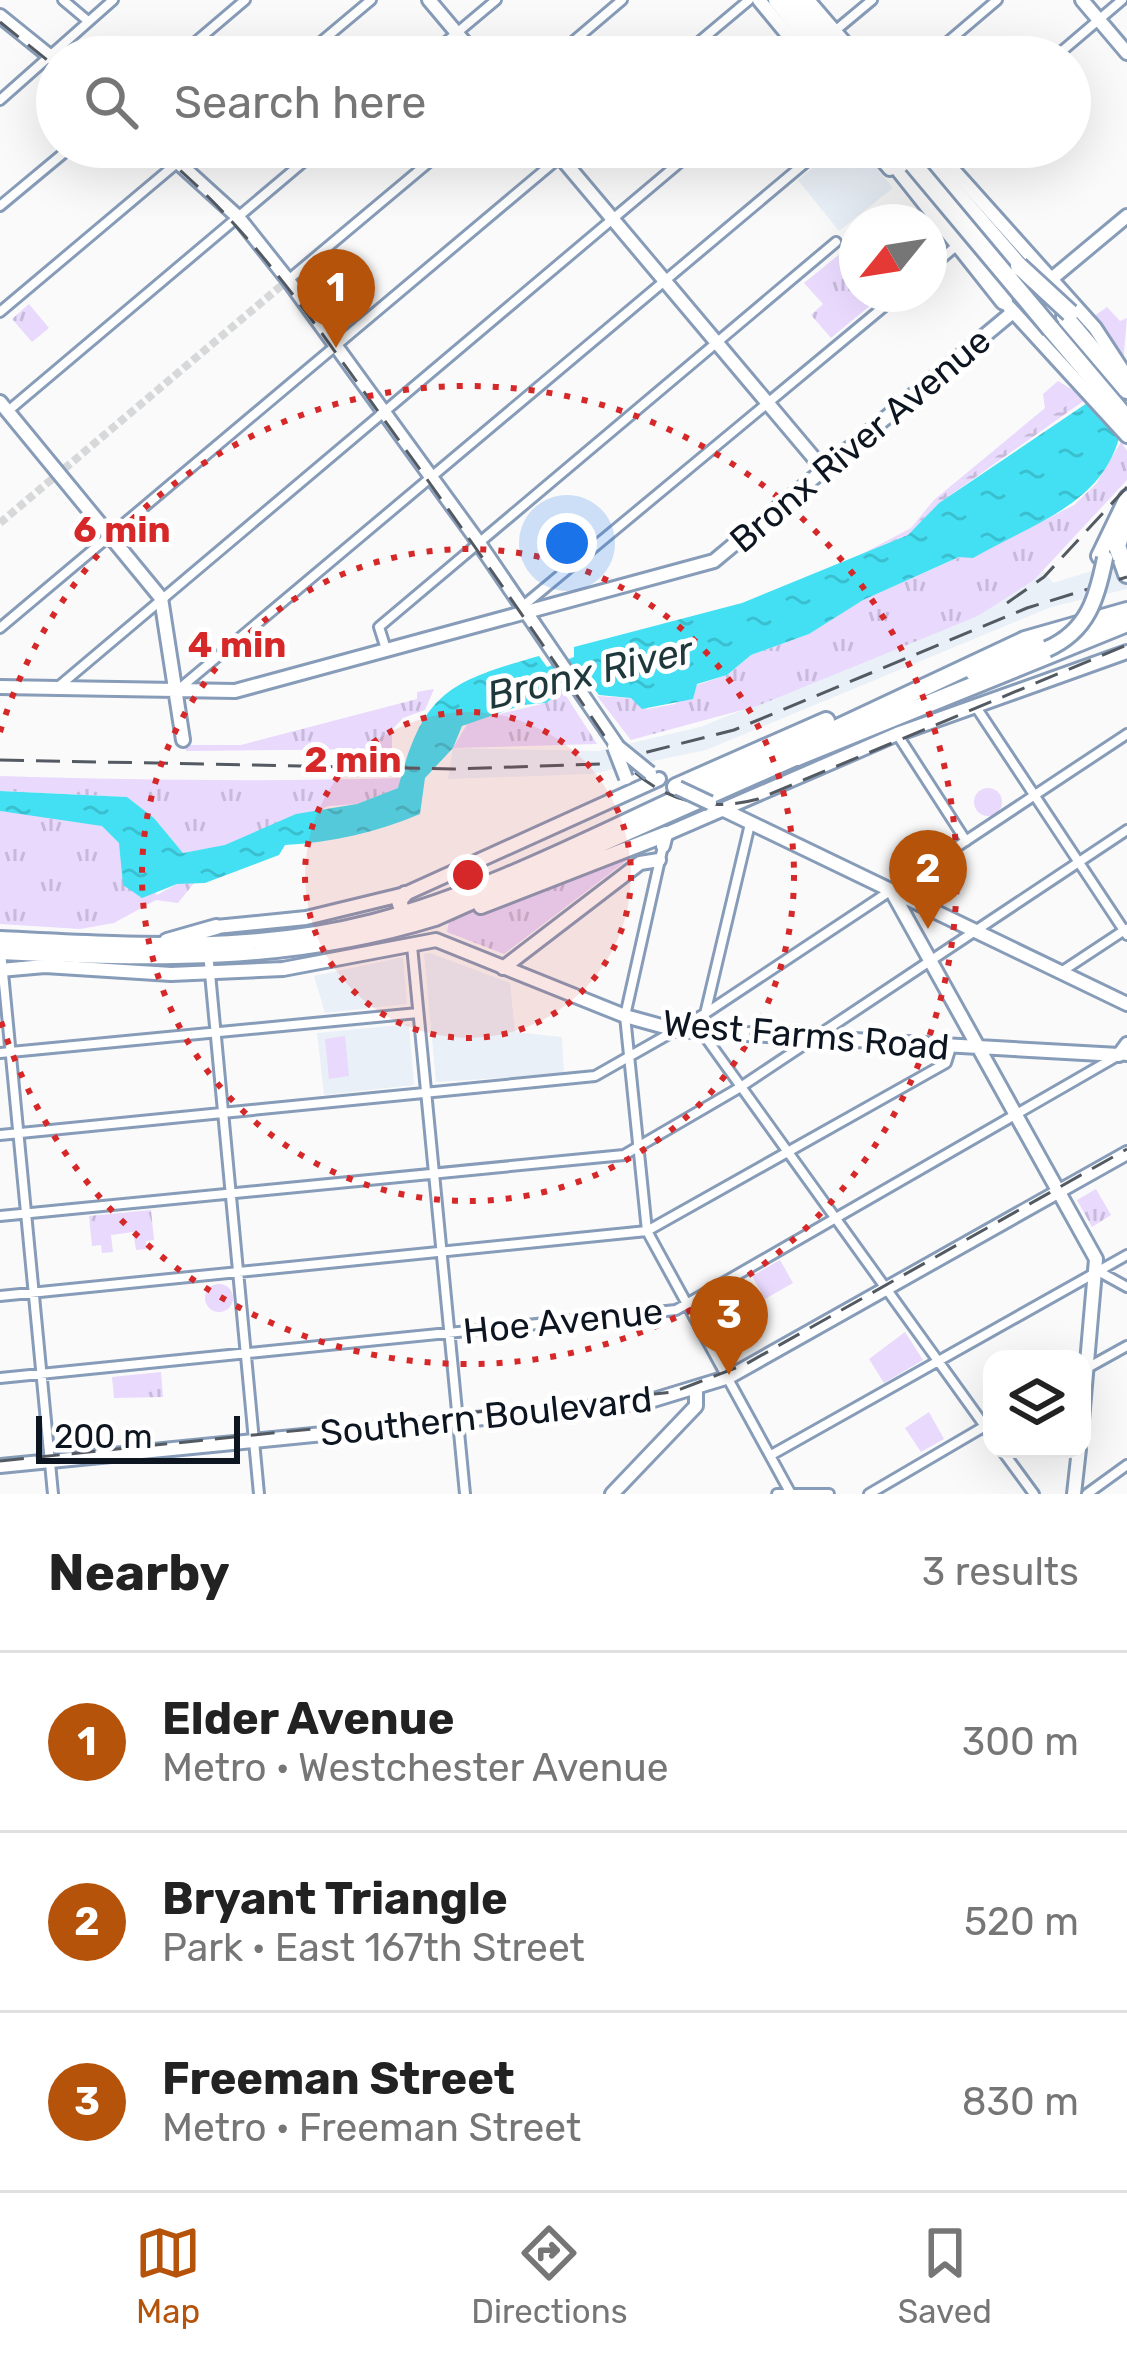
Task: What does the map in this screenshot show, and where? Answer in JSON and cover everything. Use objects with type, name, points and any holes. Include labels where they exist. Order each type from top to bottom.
[{"type":"highway","points":[[777,0],[806,36]]},
{"type":"highway","points":[[793,0],[823,36]]},
{"type":"highway","points":[[899,168],[1009,306]]},
{"type":"highway","points":[[941,168],[1062,320],[1102,396],[1127,421]]},
{"type":"highway","points":[[941,168],[1062,320],[1121,375]]},
{"type":"highway","points":[[1113,561],[1123,515]]},
{"type":"highway","points":[[665,781],[700,774],[1055,628],[1127,611]]},
{"type":"highway","points":[[797,752],[1127,623]]},
{"type":"highway","points":[[797,752],[977,661]]},
{"type":"main road","points":[[429,0],[460,36]]},
{"type":"main road","points":[[759,0],[789,36]]},
{"type":"main road","points":[[808,0],[839,36]]},
{"type":"main road","points":[[1082,0],[1127,53]]},
{"type":"main road","points":[[0,16],[36,45]]},
{"type":"main road","points":[[185,168],[238,218],[479,542],[614,744],[629,783]]},
{"type":"main road","points":[[570,168],[824,470]]},
{"type":"main road","points":[[889,168],[1009,306],[1102,396],[1127,436]]},
{"type":"main road","points":[[943,168],[1095,328],[1121,375]]},
{"type":"main road","points":[[1049,281],[1127,216]]},
{"type":"main road","name":"Bronx River Avenue","points":[[0,687],[237,690],[718,559],[1009,306]]},
{"type":"main road","points":[[4,406],[161,598],[183,740]]},
{"type":"main road","points":[[1123,515],[1127,498]]},
{"type":"main road","points":[[405,920],[1070,636],[1090,611],[1113,561]]},
{"type":"main road","points":[[503,968],[716,806],[897,734],[1127,652]]},
{"type":"main road","points":[[614,744],[665,781],[1127,1004]]},
{"type":"main road","points":[[435,918],[797,752]]},
{"type":"main road","points":[[151,945],[216,927],[296,920],[405,894],[629,783],[665,781]]},
{"type":"main road","points":[[1,945],[208,959],[322,932],[435,918],[663,847]]},
{"type":"main road","points":[[891,890],[1098,1271],[1088,1350]]},
{"type":"main road","points":[[405,894],[399,901],[405,920]]},
{"type":"main road","name":"West Farms Road","points":[[0,970],[208,959],[296,968],[436,940],[625,1016],[676,1030],[977,1049],[1124,1052]]},
{"type":"main road","points":[[1,945],[151,945],[208,959]]},
{"type":"main road","name":"Southern Boulevard","points":[[0,1466],[457,1420],[696,1390],[729,1378],[1127,1153]]},
{"type":"main road","points":[[612,1494],[696,1406],[696,1390]]},
{"type":"main road","points":[[670,1432],[676,1411],[673,1396]]},
{"type":"main road","points":[[1074,1494],[1078,1458]]},
{"type":"street","points":[[62,0],[88,22]]},
{"type":"street","points":[[75,36],[113,0]]},
{"type":"street","points":[[203,36],[245,0]]},
{"type":"street","points":[[328,36],[371,0]]},
{"type":"street","points":[[453,36],[496,0]]},
{"type":"street","points":[[580,36],[622,0]]},
{"type":"street","points":[[706,36],[749,0]]},
{"type":"street","points":[[835,31],[872,0]]},
{"type":"street","points":[[955,36],[997,0]]},
{"type":"street","points":[[1080,36],[1122,0]]},
{"type":"street","points":[[0,100],[36,72]]},
{"type":"street","points":[[0,206],[45,168]]},
{"type":"street","points":[[0,312],[172,168]]},
{"type":"street","points":[[4,406],[296,168]]},
{"type":"street","points":[[293,276],[422,168]]},
{"type":"street","points":[[0,628],[336,346],[538,168]]},
{"type":"street","points":[[57,688],[673,168]]},
{"type":"street","points":[[178,690],[799,168]]},
{"type":"street","points":[[386,650],[380,627],[836,242]]},
{"type":"street","points":[[947,254],[956,247]]},
{"type":"street","points":[[524,609],[878,312]]},
{"type":"street","points":[[561,579],[571,600]]},
{"type":"street","points":[[976,707],[1126,931],[1061,972]]},
{"type":"street","points":[[897,734],[966,841]]},
{"type":"street","points":[[0,1135],[595,1076],[706,1013],[1127,734]]},
{"type":"street","points":[[750,823],[701,1031],[983,1418]]},
{"type":"street","points":[[0,1216],[624,1155],[739,1088],[1127,830]]},
{"type":"street","points":[[663,847],[625,1016],[646,1232],[791,1492]]},
{"type":"street","points":[[216,927],[208,959],[213,1033],[259,1494]]},
{"type":"street","points":[[412,944],[465,1494]]},
{"type":"street","points":[[1,945],[5,1053],[53,1494]]},
{"type":"street","points":[[5,1053],[418,1013]]},
{"type":"street","points":[[0,1296],[646,1232],[946,1063],[951,1047]]},
{"type":"street","name":"Hoe Avenue","points":[[0,1378],[676,1310],[1124,1052]]},
{"type":"street","points":[[772,1454],[1127,1255]]},
{"type":"street","points":[[1098,1271],[1127,1287]]},
{"type":"street","points":[[1091,1367],[1127,1346]]},
{"type":"street","points":[[869,1494],[983,1427]]},
{"type":"street","points":[[1008,1458],[1034,1494]]},
{"type":"street","points":[[1092,1493],[1127,1465]]},
{"type":"street","points":[[887,1481],[890,1494]]},
{"type":"street","points":[[777,1494],[829,1494]]},
{"type":"shaded area","points":[[813,168],[876,168],[893,188],[873,204],[839,204],[839,231],[798,180]]},
{"type":"shaded area","points":[[1126,560],[1127,589],[1051,607],[706,750],[591,774],[448,779],[453,748],[598,751],[700,727],[978,616],[1044,571],[1053,583]]},
{"type":"shaded area","points":[[424,954],[510,983],[515,1032],[562,1037],[564,1074],[436,1082]]},
{"type":"shaded area","points":[[403,957],[407,1004],[325,1013],[314,976]]},
{"type":"shaded area","points":[[409,1024],[414,1085],[324,1095],[317,1033]]},
{"type":"green space","points":[[839,255],[839,312],[862,312],[831,338],[811,315],[823,304],[804,283]]},
{"type":"green space","points":[[29,304],[49,328],[32,342],[12,319]]},
{"type":"green space","points":[[1107,307],[1120,321],[1127,318],[1123,363],[1093,317]]},
{"type":"green space","points":[[1058,381],[1081,395],[940,497],[907,534],[860,555],[911,528],[934,500],[1045,408],[1043,394]]},
{"type":"green space","points":[[1081,395],[1085,400],[939,503],[908,535],[860,555],[907,534],[940,497]]},
{"type":"green space","points":[[1121,442],[1127,451],[1127,480],[1034,580],[978,616],[757,706],[631,740],[597,696],[631,698],[648,709],[675,704],[697,685],[727,675],[751,655],[809,634],[862,600],[960,557],[973,557],[1074,505],[1096,484]]},
{"type":"green space","points":[[434,689],[425,710],[403,718],[392,730],[392,749],[186,751],[186,745],[241,745],[417,699],[417,692]]},
{"type":"green space","points":[[563,691],[597,744],[453,748],[469,721],[546,703]]},
{"type":"green space","points":[[0,776],[401,778],[398,788],[357,804],[329,806],[225,846],[183,853],[154,818],[127,797],[0,791]]},
{"type":"green space","points":[[988,788],[998,792],[1002,802],[998,812],[988,816],[978,812],[974,802],[978,792]]},
{"type":"green space","points":[[0,811],[97,823],[121,832],[120,845],[157,895],[177,884],[194,883],[178,903],[156,900],[114,923],[80,929],[0,924]]},
{"type":"green space","points":[[638,852],[504,954],[447,932],[449,921]]},
{"type":"green space","points":[[345,1036],[349,1076],[329,1079],[325,1039]]},
{"type":"green space","points":[[1096,1189],[1111,1215],[1092,1227],[1077,1200]]},
{"type":"green space","points":[[151,1210],[154,1240],[146,1241],[147,1249],[136,1250],[133,1232],[111,1235],[113,1252],[102,1253],[101,1245],[92,1246],[89,1216]]},
{"type":"green space","points":[[780,1260],[793,1283],[765,1299],[752,1276]]},
{"type":"green space","points":[[219,1284],[229,1288],[233,1298],[229,1308],[219,1312],[209,1308],[205,1298],[209,1288]]},
{"type":"green space","points":[[905,1332],[923,1360],[884,1383],[869,1359]]},
{"type":"green space","points":[[161,1372],[163,1397],[114,1398],[112,1377]]},
{"type":"green space","points":[[929,1412],[944,1439],[921,1452],[905,1428]]},
{"type":"water","name":"Bronx River","points":[[1127,376],[1116,448],[1103,473],[1062,510],[973,558],[959,557],[863,600],[809,634],[751,655],[727,675],[697,684],[693,699],[642,709],[631,698],[599,695],[584,676],[559,684],[563,691],[546,703],[522,705],[462,726],[453,748],[425,778],[420,814],[337,839],[285,845],[279,855],[205,883],[177,884],[142,898],[123,885],[119,843],[102,826],[0,811],[0,791],[127,797],[154,818],[183,853],[225,845],[296,814],[357,804],[398,788],[407,756],[429,711],[461,684],[539,656],[547,667],[574,657],[574,647],[742,603],[908,535],[939,503]]},
{"type":"tunnel","points":[[0,523],[288,280]]},
{"type":"railway","points":[[0,22],[36,51]]},
{"type":"railway","points":[[178,168],[272,268],[434,489],[613,749],[660,790],[716,805],[758,799],[1127,645]]},
{"type":"railway","points":[[1007,603],[1044,577],[1127,487]]},
{"type":"railway","points":[[0,760],[453,769],[600,764],[734,730],[1027,608],[1127,577]]},
{"type":"railway","points":[[0,1461],[673,1392],[746,1364],[1127,1149]]},
{"type":"place","name":"Elder Avenue","points":[[336,348]]},
{"type":"place","name":"Bryant Triangle","points":[[928,929]]},
{"type":"place","name":"Freeman Street","points":[[729,1375]]}]
